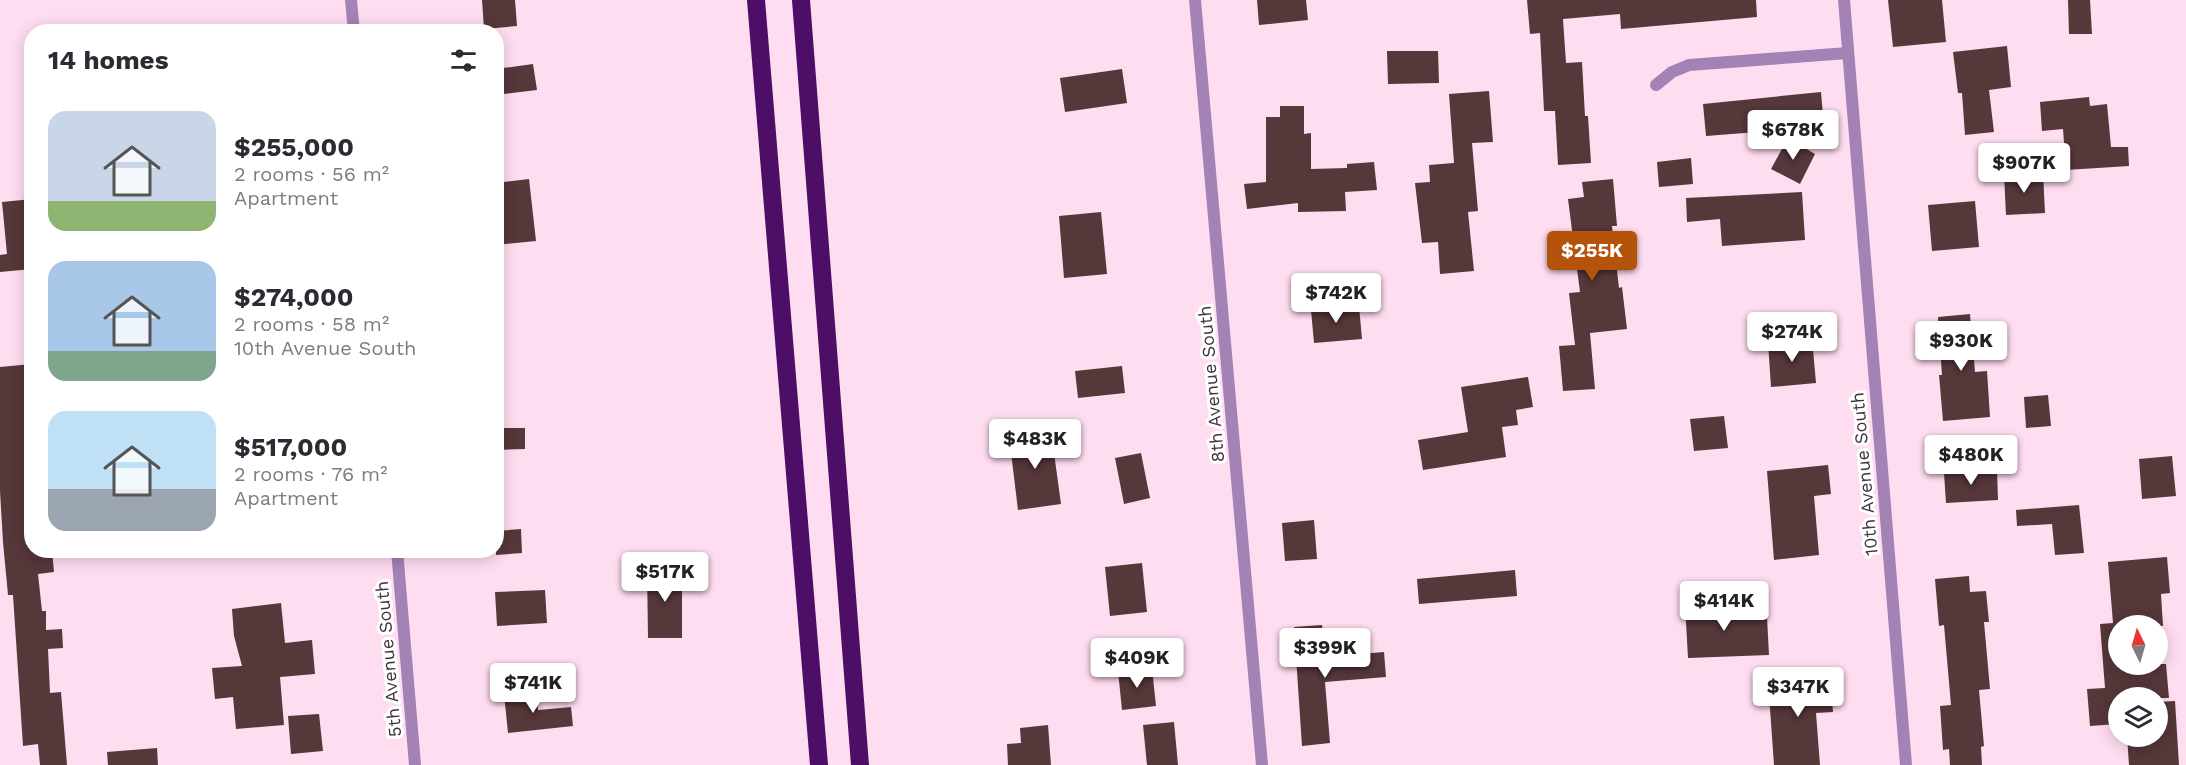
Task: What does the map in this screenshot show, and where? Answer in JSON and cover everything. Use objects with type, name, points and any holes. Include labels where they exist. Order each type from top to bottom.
[{"type":"highway","points":[[756,0],[819,765]]},
{"type":"highway","points":[[801,0],[861,765]]},
{"type":"street","points":[[351,0],[353,24]]},
{"type":"street","name":"8th Avenue South","points":[[1195,0],[1262,765]]},
{"type":"street","name":"10th Avenue South","points":[[1844,0],[1906,765]]},
{"type":"street","points":[[1656,85],[1672,72],[1689,65],[1848,53]]},
{"type":"street","name":"5th Avenue South","points":[[398,558],[415,765]]},
{"type":"building","points":[[482,0],[515,0],[517,26],[504,27],[504,24],[484,24]]},
{"type":"building","points":[[1257,0],[1306,0],[1308,20],[1259,25]]},
{"type":"building","points":[[1527,0],[1756,0],[1757,17],[1621,29],[1620,14],[1563,19],[1566,63],[1582,62],[1585,116],[1588,116],[1591,163],[1558,165],[1555,111],[1544,111],[1540,33],[1530,34]]},
{"type":"building","points":[[1888,0],[1942,0],[1946,42],[1893,47]]},
{"type":"building","points":[[2068,0],[2090,0],[2092,34],[2069,34]]},
{"type":"building","points":[[2007,46],[2011,87],[1989,90],[1994,132],[1965,135],[1962,93],[1958,93],[1953,52]]},
{"type":"building","points":[[1387,51],[1438,51],[1439,83],[1388,84]]},
{"type":"building","points":[[533,64],[537,90],[504,94],[504,68]]},
{"type":"building","points":[[1122,69],[1127,103],[1065,112],[1060,78]]},
{"type":"building","points":[[1489,91],[1493,142],[1472,143],[1478,211],[1468,212],[1474,271],[1440,274],[1438,242],[1422,243],[1415,183],[1430,182],[1429,165],[1454,163],[1449,94]]},
{"type":"building","points":[[1821,92],[1824,127],[1706,136],[1703,104]]},
{"type":"building","points":[[2089,97],[2090,106],[2107,104],[2111,147],[2128,147],[2129,166],[2066,170],[2063,129],[2042,131],[2040,102]]},
{"type":"building","points":[[1280,106],[1304,106],[1304,134],[1311,133],[1311,169],[1347,168],[1347,164],[1374,162],[1377,190],[1345,192],[1346,211],[1298,212],[1298,203],[1247,209],[1244,184],[1266,182],[1266,117],[1280,117]]},
{"type":"building","points":[[1788,138],[1815,154],[1800,184],[1771,169]]},
{"type":"building","points":[[1691,158],[1693,184],[1659,187],[1657,162]]},
{"type":"building","points":[[2043,172],[2045,213],[2006,215],[2004,174]]},
{"type":"building","points":[[529,179],[536,241],[504,244],[504,182]]},
{"type":"building","points":[[1613,179],[1617,226],[1612,226],[1619,288],[1622,287],[1627,329],[1590,333],[1595,389],[1563,391],[1559,346],[1575,345],[1569,293],[1580,292],[1568,199],[1584,197],[1582,182]]},
{"type":"building","points":[[1802,192],[1805,240],[1722,246],[1720,219],[1687,222],[1686,198]]},
{"type":"building","points":[[24,200],[24,270],[0,272],[0,255],[7,254],[2,202]]},
{"type":"building","points":[[1975,201],[1979,247],[1932,251],[1928,205]]},
{"type":"building","points":[[1101,212],[1107,274],[1064,278],[1059,216]]},
{"type":"building","points":[[1359,306],[1362,339],[1314,343],[1311,310]]},
{"type":"building","points":[[1970,314],[1975,372],[1987,371],[1990,417],[1943,421],[1938,317]]},
{"type":"building","points":[[1812,338],[1816,383],[1771,387],[1768,342]]},
{"type":"building","points":[[24,365],[24,558],[53,558],[54,572],[38,574],[42,611],[46,611],[46,630],[62,629],[63,648],[48,649],[50,693],[61,692],[67,765],[40,765],[38,744],[23,746],[13,595],[8,595],[3,542],[0,491],[0,367]]},
{"type":"building","points":[[1122,366],[1125,393],[1078,398],[1075,371]]},
{"type":"building","points":[[1528,377],[1533,407],[1516,410],[1518,425],[1502,427],[1506,457],[1423,470],[1418,440],[1468,432],[1461,387]]},
{"type":"building","points":[[2048,395],[2051,426],[2026,428],[2024,397]]},
{"type":"building","points":[[1724,416],[1728,448],[1694,451],[1690,419]]},
{"type":"building","points":[[504,428],[525,428],[525,449],[504,450]]},
{"type":"building","points":[[1051,431],[1061,504],[1018,510],[1009,436]]},
{"type":"building","points":[[1141,453],[1150,498],[1124,504],[1115,458]]},
{"type":"building","points":[[2172,456],[2176,496],[2142,499],[2139,459]]},
{"type":"building","points":[[1828,465],[1831,494],[1814,496],[1819,555],[1774,560],[1767,471]]},
{"type":"building","points":[[1997,470],[1998,500],[1946,503],[1944,473]]},
{"type":"building","points":[[2079,505],[2084,553],[2055,555],[2052,524],[2017,526],[2016,510]]},
{"type":"building","points":[[1314,520],[1317,559],[1285,561],[1282,523]]},
{"type":"building","points":[[521,529],[522,553],[504,554],[504,530]]},
{"type":"building","points":[[2167,557],[2170,593],[2161,594],[2162,615],[2112,615],[2108,562]]},
{"type":"building","points":[[1142,563],[1147,612],[1110,616],[1105,567]]},
{"type":"building","points":[[647,568],[682,568],[682,638],[648,638]]},
{"type":"building","points":[[1515,570],[1517,596],[1419,604],[1417,579]]},
{"type":"building","points":[[1969,576],[1970,592],[1986,591],[1989,622],[1984,622],[1990,689],[1979,690],[1984,746],[1981,747],[1982,765],[1950,765],[1949,749],[1943,750],[1940,706],[1951,705],[1944,625],[1939,626],[1935,579]]},
{"type":"building","points":[[545,590],[547,623],[497,626],[495,592]]},
{"type":"building","points":[[1729,601],[1730,619],[1767,617],[1769,655],[1688,658],[1685,604]]},
{"type":"building","points":[[281,603],[285,643],[312,640],[315,674],[280,677],[284,725],[236,729],[233,697],[215,699],[212,668],[242,666],[234,636],[232,609]]},
{"type":"building","points":[[2108,623],[2108,675],[2167,675],[2169,698],[2168,687],[2108,687],[2108,725],[2090,726],[2087,689],[2105,688],[2100,624]]},
{"type":"building","points":[[1322,625],[1325,657],[1384,652],[1386,677],[1325,682],[1330,743],[1302,746],[1294,627]]},
{"type":"building","points":[[1152,668],[1156,706],[1122,710],[1118,671]]},
{"type":"building","points":[[1830,676],[1833,712],[1816,713],[1820,765],[1774,765],[1768,680]]},
{"type":"building","points":[[536,690],[538,710],[571,707],[573,726],[508,733],[504,694]]},
{"type":"building","points":[[2168,701],[2175,701],[2179,765],[2129,765],[2128,747],[2168,747]]},
{"type":"building","points":[[319,714],[323,751],[291,754],[288,716]]},
{"type":"building","points":[[1174,722],[1178,765],[1147,765],[1143,725]]},
{"type":"building","points":[[1048,725],[1051,765],[1008,765],[1007,744],[1021,743],[1020,728]]},
{"type":"building","points":[[157,748],[158,765],[108,765],[107,752]]}]
